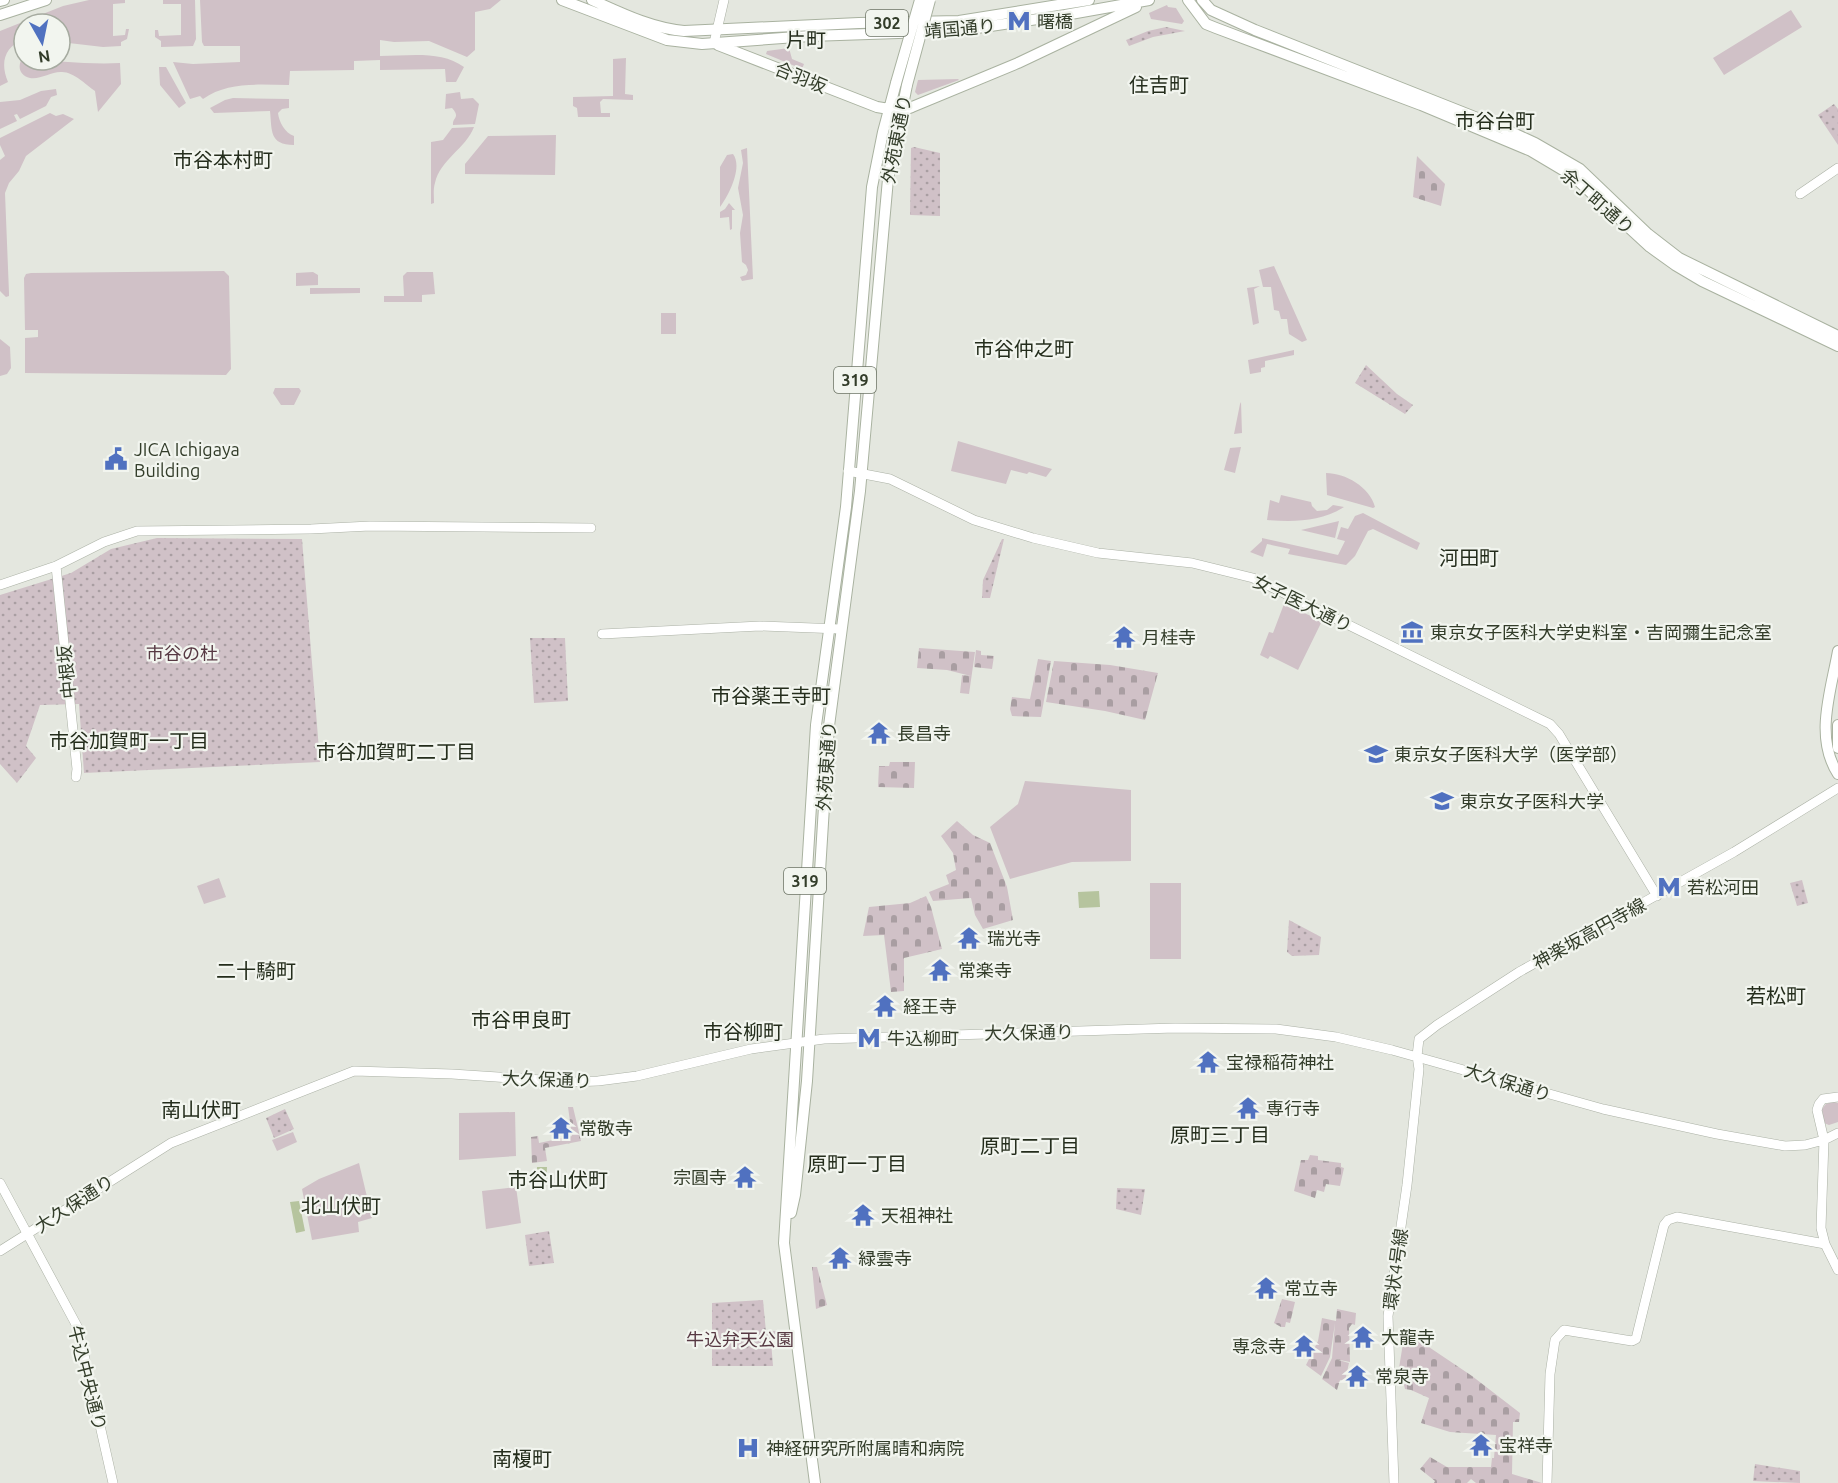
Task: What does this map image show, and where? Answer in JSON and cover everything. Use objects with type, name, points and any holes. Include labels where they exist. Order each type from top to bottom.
[{"type":"main road","points":[[0,15],[46,0]]},
{"type":"main road","name":"靖国通り","points":[[562,0],[666,40],[692,43],[957,31],[1146,1]]},
{"type":"main road","name":"靖国通り","points":[[592,0],[639,20],[684,31],[959,21],[1090,0]]},
{"type":"main road","name":"外苑東通り","points":[[784,1243],[795,1195],[805,1104],[825,770],[840,628],[861,473],[888,179],[901,111],[901,84],[920,0]]},
{"type":"main road","name":"外苑東通り","points":[[816,1483],[784,1243],[813,759],[819,690],[844,521],[872,187],[889,110],[901,84],[930,0]]},
{"type":"main road","name":"302","points":[[1080,13],[1090,0]]},
{"type":"main road","name":"余丁町通り","points":[[1188,0],[1206,24],[1215,28],[1421,105],[1532,150],[1573,176],[1650,247],[1675,265],[1702,281],[1838,346]]},
{"type":"main road","name":"余丁町通り","points":[[1202,0],[1210,10],[1255,30],[1535,143],[1588,175],[1648,234],[1679,258],[1838,336]]},
{"type":"main road","name":"302","points":[[889,110],[901,111],[1012,66],[1146,1]]},
{"type":"main road","points":[[1080,13],[1084,32]]},
{"type":"main road","points":[[717,30],[730,42],[760,60]]},
{"type":"main road","points":[[743,50],[742,47],[746,43],[766,38]]},
{"type":"main road","name":"合羽坂","points":[[714,43],[889,110]]},
{"type":"main road","points":[[1838,651],[1825,728],[1829,752],[1838,774]]},
{"type":"main road","points":[[1838,725],[1838,748]]},
{"type":"street","points":[[714,43],[724,0]]},
{"type":"street","points":[[1800,194],[1838,168]]},
{"type":"street","name":"女子医大通り","points":[[848,471],[890,479],[974,520],[1033,538],[1098,553],[1192,562],[1259,580],[1550,724],[1559,734],[1657,896]]},
{"type":"street","points":[[0,585],[57,566],[119,536],[149,530],[310,529],[370,526],[591,528]]},
{"type":"street","name":"中根坂","points":[[57,566],[76,777]]},
{"type":"street","points":[[602,634],[760,626],[840,628]]},
{"type":"street","name":"神楽坂高円寺線","points":[[1417,1056],[1419,1039],[1496,986],[1762,836],[1838,788]]},
{"type":"street","name":"大久保通り","points":[[0,1251],[171,1143],[354,1071],[452,1074],[572,1082],[598,1081],[637,1076],[728,1053],[809,1040],[877,1036],[1237,1027],[1300,1031],[1417,1056],[1603,1109],[1717,1134],[1785,1146],[1805,1145],[1838,1133]]},
{"type":"street","name":"環状4号線","points":[[1394,1483],[1388,1316],[1408,1175],[1419,1069],[1417,1056]]},
{"type":"street","points":[[1838,1096],[1823,1099],[1817,1110],[1824,1140],[1821,1228],[1825,1244],[1838,1269]]},
{"type":"street","name":"牛込中央通り","points":[[0,1183],[78,1328],[113,1483]]},
{"type":"street","points":[[1547,1483],[1550,1374],[1555,1340],[1564,1330],[1636,1340],[1664,1225],[1668,1220],[1677,1217],[1825,1244]]},
{"type":"green space","points":[[89,0],[125,0],[125,3],[113,4],[113,36],[125,35],[126,29],[129,29],[127,39],[121,42],[121,46],[103,47],[72,43],[72,12],[48,12]]},
{"type":"green space","points":[[163,0],[195,0],[196,39],[193,46],[161,47],[161,41],[155,37],[155,30],[158,30],[159,36],[181,35],[181,4],[163,4]]},
{"type":"green space","points":[[200,0],[501,0],[490,9],[475,12],[475,50],[467,57],[429,41],[380,40],[380,56],[424,55],[455,62],[464,67],[456,82],[446,82],[445,69],[380,70],[380,60],[354,61],[354,70],[290,71],[289,85],[234,87],[223,89],[203,99],[200,96],[190,99],[173,62],[193,64],[240,62],[240,46],[204,46]]},
{"type":"green space","points":[[1167,5],[1176,8],[1184,21],[1182,24],[1151,19],[1149,13]]},
{"type":"green space","points":[[1791,10],[1802,27],[1724,75],[1713,58]]},
{"type":"green space","points":[[12,26],[12,46],[4,62],[8,82],[0,86],[0,31]]},
{"type":"green space","points":[[1166,27],[1185,31],[1153,37],[1129,46],[1126,40],[1148,31]]},
{"type":"green space","points":[[789,48],[792,59],[804,64],[802,69],[766,54],[767,51]]},
{"type":"green space","points":[[626,58],[625,94],[633,95],[633,100],[603,99],[600,102],[601,113],[610,113],[610,117],[578,117],[577,108],[573,106],[573,97],[613,96],[613,59]]},
{"type":"green space","points":[[72,62],[120,63],[121,84],[98,112],[95,91],[80,79],[58,72],[72,72]]},
{"type":"green space","points":[[159,67],[166,67],[186,103],[179,108],[160,85]]},
{"type":"green space","points":[[21,72],[58,72],[38,78],[26,77]]},
{"type":"green space","points":[[958,79],[918,95],[915,92],[918,80]]},
{"type":"green space","points":[[56,89],[57,95],[51,97],[46,106],[20,119],[17,114],[14,115],[17,121],[0,129],[0,102],[20,100],[41,91]]},
{"type":"green space","points":[[460,92],[461,99],[473,98],[479,104],[475,124],[453,125],[455,111],[452,108],[445,109],[446,94]]},
{"type":"green space","points":[[233,98],[289,99],[289,108],[282,109],[278,113],[283,127],[294,136],[294,145],[280,142],[273,135],[270,111],[214,113],[210,108]]},
{"type":"green space","points":[[1834,104],[1838,109],[1838,145],[1818,115]]},
{"type":"green space","points":[[50,113],[56,116],[63,114],[74,119],[26,156],[5,193],[9,293],[6,297],[0,291],[0,160],[5,156],[0,145],[0,138]]},
{"type":"green space","points":[[474,127],[438,175],[434,188],[434,203],[431,204],[431,142],[443,140],[452,128]]},
{"type":"green space","points":[[556,135],[555,175],[465,174],[465,164],[488,136]]},
{"type":"green space","points":[[747,148],[753,279],[742,281],[740,277],[746,275],[748,270],[742,262],[740,233],[743,215],[738,188],[743,163],[741,150]]},
{"type":"green space","points":[[911,148],[940,153],[940,216],[910,215]]},
{"type":"green space","points":[[733,154],[736,160],[736,173],[731,188],[720,207],[720,167],[727,155]]},
{"type":"green space","points":[[1417,156],[1445,184],[1441,206],[1413,197]]},
{"type":"green space","points":[[729,203],[735,210],[732,210],[732,229],[730,230],[729,217],[720,218],[720,212]]},
{"type":"green space","points":[[1274,266],[1307,340],[1302,342],[1289,334],[1287,319],[1281,319],[1279,311],[1274,310],[1271,287],[1263,287],[1259,270]]},
{"type":"green space","points":[[224,271],[229,276],[231,369],[226,375],[25,373],[25,338],[38,337],[38,330],[25,330],[24,278],[26,274]]},
{"type":"green space","points":[[313,272],[318,275],[318,285],[296,286],[296,273]]},
{"type":"green space","points":[[407,272],[433,272],[435,294],[422,295],[422,302],[384,302],[384,296],[404,296],[403,276]]},
{"type":"green space","points":[[1260,286],[1254,289],[1259,323],[1253,325],[1247,288]]},
{"type":"green space","points":[[310,288],[360,288],[360,293],[310,294]]},
{"type":"green space","points":[[661,313],[676,313],[676,334],[661,334]]},
{"type":"green space","points":[[0,339],[10,347],[11,368],[7,374],[0,376]]},
{"type":"green space","points":[[1294,350],[1294,355],[1265,361],[1265,367],[1261,368],[1261,372],[1250,374],[1248,360]]},
{"type":"green space","points":[[1366,365],[1397,394],[1413,405],[1405,414],[1355,383]]},
{"type":"green space","points":[[275,388],[299,388],[301,391],[294,405],[281,405],[273,393]]},
{"type":"green space","points":[[1241,402],[1242,433],[1234,434],[1240,404]]},
{"type":"green space","points":[[958,441],[1052,469],[1046,477],[1011,470],[1006,484],[951,471]]},
{"type":"green space","points":[[1241,447],[1235,473],[1224,470],[1230,448]]},
{"type":"green space","points":[[1326,473],[1349,478],[1356,482],[1368,493],[1375,507],[1327,495]]},
{"type":"green space","points":[[1281,495],[1311,502],[1317,511],[1327,510],[1333,505],[1344,507],[1316,518],[1297,521],[1267,520],[1270,500],[1279,503]]},
{"type":"green space","points":[[1363,513],[1420,543],[1417,550],[1373,529],[1368,531],[1355,556],[1346,565],[1288,554],[1290,549],[1267,544],[1263,557],[1250,552],[1262,541],[1262,538],[1338,555],[1345,541],[1337,539],[1341,527],[1348,529],[1355,516]]},
{"type":"green space","points":[[1339,521],[1335,538],[1301,530]]},
{"type":"green space","name":"市谷の杜","points":[[157,538],[302,539],[320,762],[84,773],[79,704],[40,705],[26,746],[36,758],[17,783],[0,764],[0,595],[71,573],[111,549]]},
{"type":"green space","points":[[1004,539],[990,598],[982,598],[983,580]]},
{"type":"green space","points":[[1284,604],[1322,621],[1298,670],[1270,656],[1268,659],[1260,655],[1269,632],[1273,633]]},
{"type":"green space","points":[[530,638],[565,638],[568,701],[534,703]]},
{"type":"green space","points":[[919,648],[975,652],[969,694],[960,693],[962,675],[971,676],[947,670],[917,668]]},
{"type":"green space","points":[[976,650],[981,651],[981,655],[994,656],[992,669],[974,667]]},
{"type":"green space","points":[[1038,659],[1051,661],[1041,717],[1012,716],[1010,709],[1012,697],[1030,699]]},
{"type":"green space","points":[[1054,661],[1110,665],[1158,673],[1145,720],[1046,702]]},
{"type":"green space","points":[[890,762],[915,762],[914,788],[878,787],[879,766],[889,766]]},
{"type":"green space","points":[[1025,781],[1131,790],[1131,861],[1072,862],[1010,879],[990,827],[1018,804]]},
{"type":"green space","points":[[957,821],[973,835],[990,843],[1007,887],[1013,920],[983,929],[975,915],[971,898],[933,901],[929,892],[949,884],[946,875],[956,870],[953,853],[941,836]]},
{"type":"green space","points":[[219,878],[226,897],[204,904],[197,886]]},
{"type":"green space","points":[[1802,880],[1808,903],[1797,906],[1790,883]]},
{"type":"green space","points":[[1150,883],[1181,883],[1181,959],[1150,959]]},
{"type":"green space","points":[[926,896],[942,949],[904,958],[904,991],[891,992],[884,935],[863,936],[869,907],[910,903]]},
{"type":"green space","points":[[1289,920],[1321,937],[1319,955],[1292,956],[1287,952]]},
{"type":"green space","points":[[1838,1103],[1838,1122],[1829,1125],[1824,1123],[1822,1109],[1826,1104]]},
{"type":"green space","points":[[568,1107],[573,1107],[581,1141],[545,1148],[547,1161],[532,1163],[531,1137],[538,1136],[539,1143],[572,1136]]},
{"type":"green space","points":[[285,1109],[294,1129],[274,1138],[266,1118]]},
{"type":"green space","points":[[515,1112],[516,1156],[459,1160],[459,1113]]},
{"type":"green space","points":[[293,1132],[297,1142],[277,1151],[272,1140]]},
{"type":"green space","points":[[1310,1155],[1318,1156],[1318,1160],[1341,1163],[1341,1167],[1344,1168],[1340,1186],[1326,1184],[1324,1192],[1317,1190],[1315,1198],[1294,1191],[1301,1160],[1308,1160]]},
{"type":"green space","points":[[359,1163],[372,1218],[358,1222],[359,1232],[312,1240],[302,1189],[319,1179]]},
{"type":"green space","points":[[516,1187],[521,1223],[486,1229],[482,1191]]},
{"type":"green space","points":[[1117,1188],[1145,1189],[1141,1215],[1116,1209]]},
{"type":"green space","points":[[549,1231],[554,1263],[529,1266],[525,1235]]},
{"type":"green space","points":[[812,1267],[817,1267],[827,1305],[816,1309]]},
{"type":"green space","points":[[1282,1299],[1295,1302],[1290,1323],[1286,1322],[1285,1327],[1274,1323]]},
{"type":"green space","name":"牛込弁天公園","points":[[763,1300],[766,1332],[784,1330],[784,1338],[771,1341],[773,1366],[712,1366],[712,1303]]},
{"type":"green space","points":[[1337,1309],[1356,1313],[1355,1325],[1352,1324],[1349,1328],[1350,1362],[1335,1359],[1349,1363],[1345,1381],[1340,1380],[1337,1390],[1322,1379],[1332,1358],[1335,1323],[1330,1357],[1321,1376],[1306,1365],[1318,1341],[1322,1318],[1336,1321]]},
{"type":"green space","points":[[1405,1331],[1472,1376],[1520,1413],[1519,1422],[1513,1422],[1512,1474],[1542,1483],[1476,1483],[1471,1479],[1467,1483],[1434,1483],[1435,1481],[1420,1469],[1430,1457],[1447,1467],[1491,1467],[1496,1435],[1450,1432],[1421,1423],[1429,1398],[1405,1389],[1403,1381],[1397,1378]]},
{"type":"green space","points":[[1755,1464],[1800,1471],[1800,1483],[1753,1481]]},
{"type":"shaded area","points":[[1099,891],[1100,907],[1079,908],[1078,892]]},
{"type":"shaded area","points":[[537,1167],[547,1167],[546,1188],[537,1188]]},
{"type":"shaded area","points":[[299,1201],[305,1231],[296,1233],[290,1202]]},
{"type":"place","name":"曙橋","points":[[1019,21]]},
{"type":"place","name":"JICA Ichigaya Building","points":[[116,459]]},
{"type":"place","name":"東京女子医科大学史料室・吉岡彌生記念室","points":[[1412,632]]},
{"type":"place","name":"月桂寺","points":[[1124,637]]},
{"type":"place","name":"長昌寺","points":[[879,733]]},
{"type":"place","name":"東京女子医科大学（医学部）","points":[[1376,754]]},
{"type":"place","name":"東京女子医科大学","points":[[1442,801]]},
{"type":"place","name":"若松河田","points":[[1669,887]]},
{"type":"place","name":"瑞光寺","points":[[969,938]]},
{"type":"place","name":"常楽寺","points":[[940,970]]},
{"type":"place","name":"経王寺","points":[[885,1006]]},
{"type":"place","name":"牛込柳町","points":[[869,1038]]},
{"type":"place","name":"宝禄稲荷神社","points":[[1208,1062]]},
{"type":"place","name":"専行寺","points":[[1248,1108]]},
{"type":"place","name":"常敬寺","points":[[561,1128]]},
{"type":"place","name":"宗圓寺","points":[[745,1177]]},
{"type":"place","name":"天祖神社","points":[[863,1215]]},
{"type":"place","name":"緑雲寺","points":[[840,1258]]},
{"type":"place","name":"常立寺","points":[[1266,1288]]},
{"type":"place","name":"大龍寺","points":[[1363,1337]]},
{"type":"place","name":"専念寺","points":[[1304,1346]]},
{"type":"place","name":"常泉寺","points":[[1357,1376]]},
{"type":"place","name":"宝祥寺","points":[[1481,1445]]},
{"type":"place","name":"神経研究所附属晴和病院","points":[[748,1448]]},
{"type":"district","name":"片町","points":[[806,39]]},
{"type":"district","name":"住吉町","points":[[1159,84]]},
{"type":"district","name":"市谷台町","points":[[1495,120]]},
{"type":"district","name":"市谷本村町","points":[[223,159]]},
{"type":"district","name":"市谷仲之町","points":[[1024,348]]},
{"type":"district","name":"河田町","points":[[1469,557]]},
{"type":"district","name":"市谷薬王寺町","points":[[771,695]]},
{"type":"district","name":"市谷加賀町一丁目","points":[[129,740]]},
{"type":"district","name":"市谷加賀町二丁目","points":[[396,751]]},
{"type":"district","name":"二十騎町","points":[[256,970]]},
{"type":"district","name":"若松町","points":[[1776,995]]},
{"type":"district","name":"市谷甲良町","points":[[521,1019]]},
{"type":"district","name":"市谷柳町","points":[[743,1031]]},
{"type":"district","name":"南山伏町","points":[[201,1109]]},
{"type":"district","name":"原町三丁目","points":[[1220,1134]]},
{"type":"district","name":"原町二丁目","points":[[1030,1145]]},
{"type":"district","name":"原町一丁目","points":[[857,1163]]},
{"type":"district","name":"市谷山伏町","points":[[558,1179]]},
{"type":"district","name":"北山伏町","points":[[341,1205]]},
{"type":"district","name":"南榎町","points":[[522,1458]]}]
